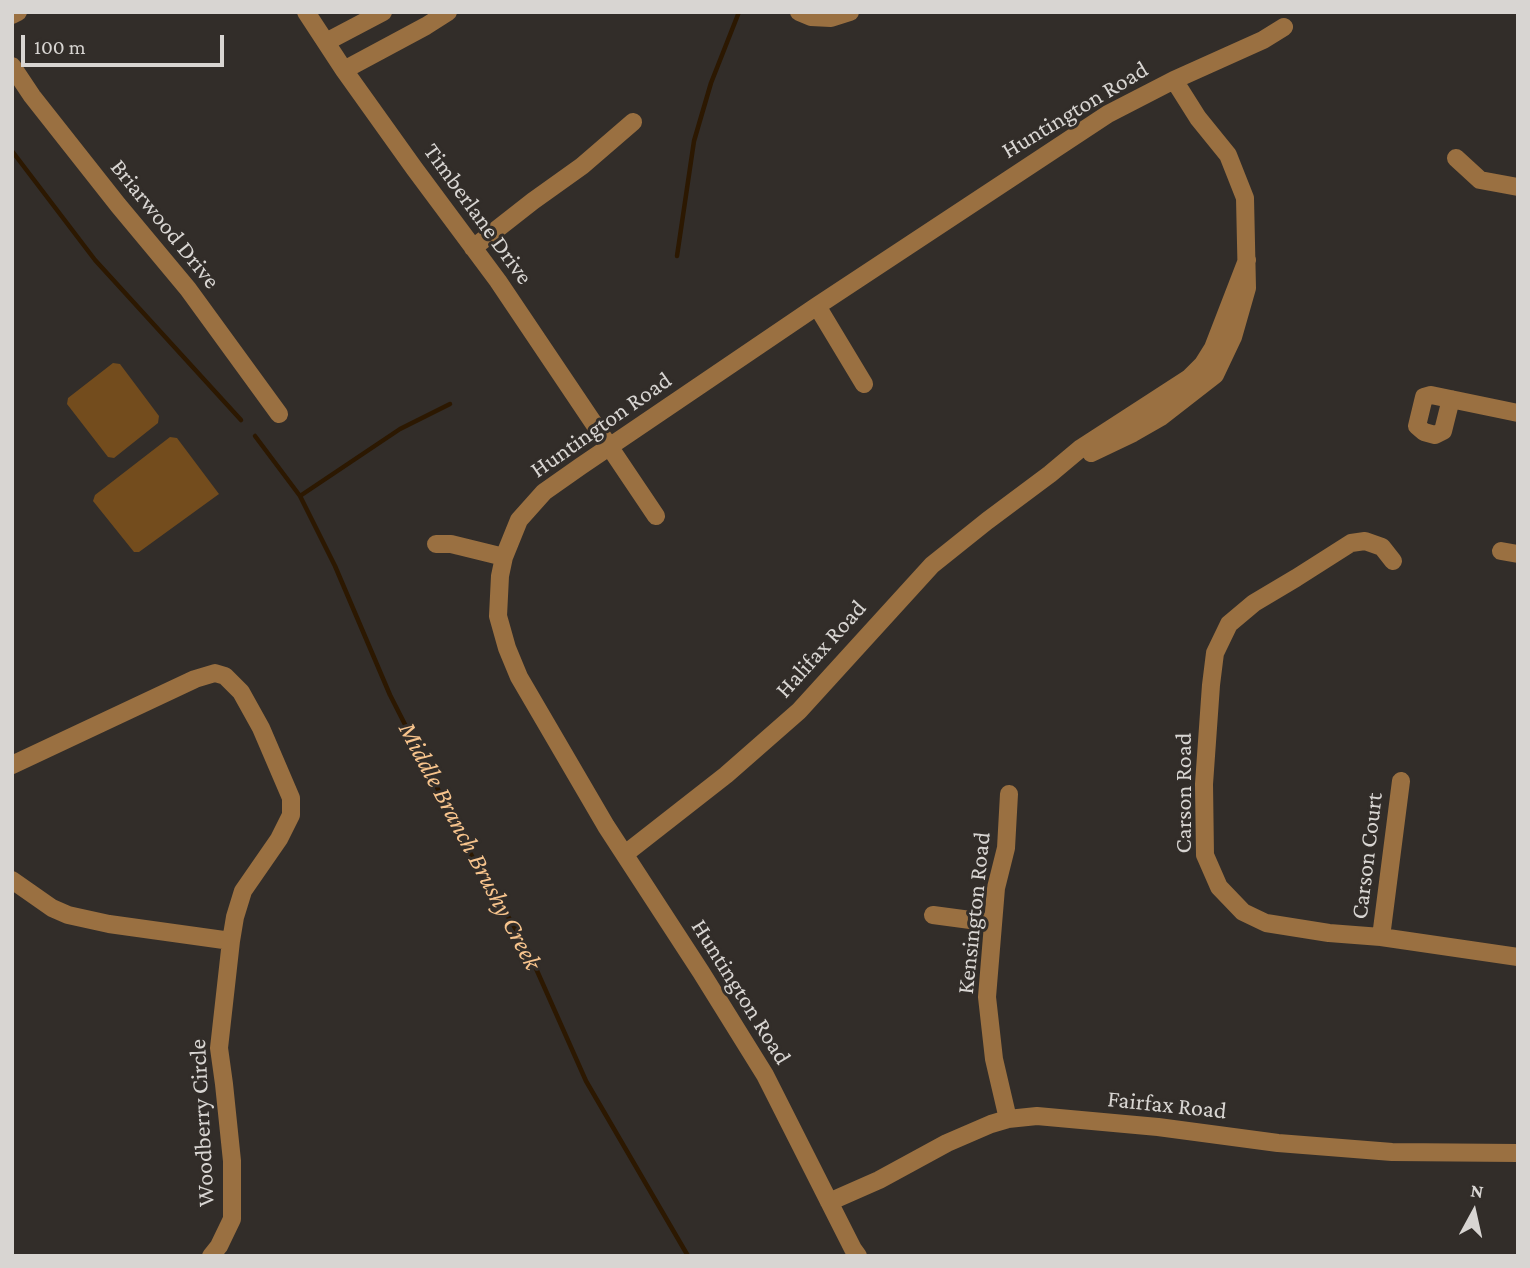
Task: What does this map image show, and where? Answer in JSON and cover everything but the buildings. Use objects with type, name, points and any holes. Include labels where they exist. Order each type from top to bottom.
[{"type":"street","points":[[12,15],[18,12]]},
{"type":"street","name":"Timberlane Drive","points":[[306,12],[344,70],[517,309],[656,516]]},
{"type":"street","points":[[326,42],[383,12]]},
{"type":"street","points":[[344,70],[448,12]]},
{"type":"street","points":[[799,12],[811,18],[831,18],[850,12]]},
{"type":"street","name":"Huntington Road","points":[[858,1256],[765,1075],[606,825],[519,677],[498,617],[504,557],[519,520],[544,492],[609,447],[1108,114],[1174,80],[1263,40],[1284,27]]},
{"type":"street","name":"Briarwood Drive","points":[[12,66],[32,96],[109,194],[188,289],[279,414]]},
{"type":"street","name":"Halifax Road","points":[[625,854],[726,775],[799,711],[932,565],[1050,474],[1161,417],[1215,374],[1233,337],[1247,288],[1245,198],[1228,155],[1198,118],[1174,80]]},
{"type":"street","points":[[473,248],[582,166],[633,122]]},
{"type":"street","points":[[1456,158],[1480,180],[1518,187]]},
{"type":"street","points":[[817,306],[864,384]]},
{"type":"street","points":[[1451,399],[1518,413]]},
{"type":"street","name":"Carson Road","points":[[1393,561],[1382,547],[1366,541],[1351,543],[1254,603],[1229,624],[1215,653],[1211,685],[1204,783],[1205,855],[1219,887],[1243,912],[1266,923],[1518,957]]},
{"type":"street","points":[[436,544],[451,544],[504,557]]},
{"type":"street","name":"Woodberry Circle","points":[[12,765],[195,679],[215,673],[225,676],[241,692],[261,728],[291,798],[291,815],[279,839],[243,891],[235,917],[219,1048],[232,1161],[232,1219],[211,1256]]},
{"type":"street","name":"Carson Court","points":[[1381,937],[1401,781]]},
{"type":"street","name":"Kensington Road","points":[[1008,1119],[994,1059],[987,998],[996,888],[1006,848],[1009,794]]},
{"type":"street","points":[[12,880],[52,908],[68,915],[231,941]]},
{"type":"street","points":[[933,915],[993,923]]},
{"type":"street","name":"Fairfax Road","points":[[829,1202],[991,1124],[1037,1116],[1158,1127],[1278,1143],[1392,1152],[1518,1153]]},
{"type":"shaded area","points":[[113,363],[120,364],[159,416],[158,423],[114,458],[108,457],[67,404],[68,398]]},
{"type":"shaded area","points":[[170,437],[177,438],[219,494],[139,552],[134,552],[93,501],[95,495]]},
{"type":"waterway","points":[[677,256],[694,141],[711,83],[739,12]]},
{"type":"waterway","name":"Middle Branch Brushy Creek","points":[[12,151],[95,260],[241,420]]},
{"type":"waterway","points":[[300,496],[400,429],[450,404]]},
{"type":"waterway","name":"Middle Branch Brushy Creek","points":[[255,436],[300,496],[335,566],[390,695],[476,864],[526,946],[586,1081],[688,1256]]}]
